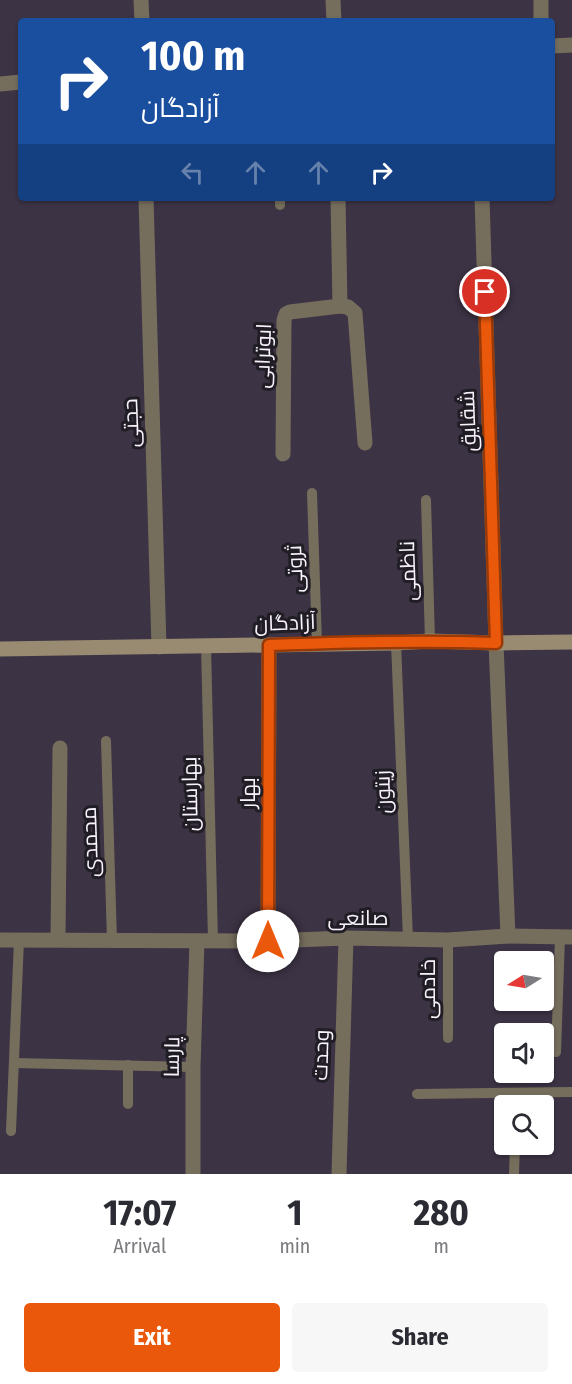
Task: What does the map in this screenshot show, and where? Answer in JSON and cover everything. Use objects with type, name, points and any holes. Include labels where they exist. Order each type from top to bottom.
[{"type":"street","points":[[141,0],[142,18]]},
{"type":"street","points":[[333,0],[334,18]]},
{"type":"street","points":[[541,0],[541,18]]},
{"type":"street","points":[[555,46],[572,45]]},
{"type":"street","points":[[0,84],[18,82]]},
{"type":"street","name":"حجتی","points":[[146,201],[159,647]]},
{"type":"street","points":[[338,201],[340,306],[348,307],[355,313],[365,442]]},
{"type":"street","name":"شقایق","points":[[482,201],[508,936]]},
{"type":"street","name":"ابوترابی","points":[[283,454],[284,320],[286,314],[340,306]]},
{"type":"street","name":"آزادگان","points":[[0,649],[430,641],[572,642]]},
{"type":"street","name":"بهار","points":[[268,941],[269,645]]},
{"type":"street","points":[[58,939],[60,748]]},
{"type":"street","name":"صانعی","points":[[0,940],[268,941],[346,938],[448,940],[508,936],[566,937]]},
{"type":"street","name":"وحدت","points":[[339,1174],[346,938]]},
{"type":"street","name":"پارسا","points":[[193,1174],[193,1067],[197,941]]},
{"type":"lane","name":"ثروتی","points":[[312,493],[317,643]]},
{"type":"lane","name":"ناظمی","points":[[426,501],[430,641]]},
{"type":"lane","name":"زیتون","points":[[396,643],[408,939]]},
{"type":"lane","name":"بهارستان","points":[[206,646],[213,941]]},
{"type":"lane","name":"محمدی","points":[[106,741],[112,941]]},
{"type":"lane","points":[[556,1052],[566,937]]},
{"type":"lane","points":[[11,1131],[19,940]]},
{"type":"lane","name":"خادمی","points":[[448,940],[448,1038]]},
{"type":"lane","points":[[14,1063],[193,1067]]},
{"type":"lane","points":[[128,1065],[128,1104]]},
{"type":"lane","points":[[417,1094],[572,1092]]},
{"type":"lane","points":[[514,1174],[515,1155]]},
{"type":"route","points":[[268,941],[269,645],[430,641],[496,643],[485,292]]}]
